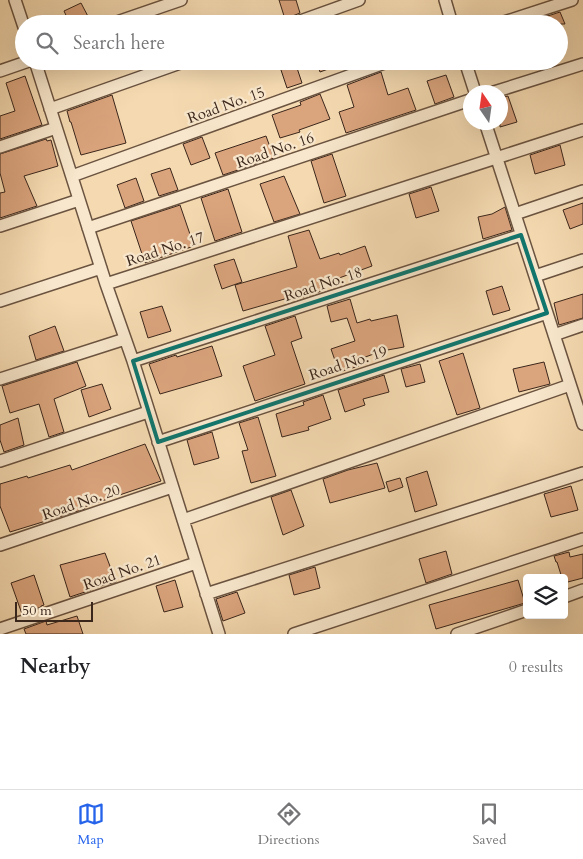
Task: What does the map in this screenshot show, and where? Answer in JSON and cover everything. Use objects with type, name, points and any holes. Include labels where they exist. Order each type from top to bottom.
[{"type":"street","points":[[15,0],[20,15]]},
{"type":"street","points":[[137,15],[181,0]]},
{"type":"street","points":[[317,15],[359,0]]},
{"type":"street","points":[[445,0],[449,15]]},
{"type":"street","points":[[526,15],[572,0]]},
{"type":"street","points":[[568,69],[583,64]]},
{"type":"street","points":[[0,71],[15,66]]},
{"type":"street","points":[[38,70],[106,284],[133,361],[219,634]]},
{"type":"street","points":[[50,109],[160,70]]},
{"type":"street","name":"Road No. 15","points":[[72,176],[365,70]]},
{"type":"street","points":[[468,70],[473,85]]},
{"type":"street","points":[[508,88],[564,70]]},
{"type":"street","name":"Road No. 16","points":[[88,228],[463,102]]},
{"type":"street","points":[[0,147],[56,128]]},
{"type":"street","points":[[487,130],[554,335],[576,391],[583,424]]},
{"type":"street","name":"Road No. 17","points":[[106,284],[583,130]]},
{"type":"street","points":[[515,214],[583,191]]},
{"type":"street","points":[[0,226],[79,200]]},
{"type":"street","name":"Road No. 18","points":[[133,361],[521,235]]},
{"type":"street","points":[[535,276],[583,260]]},
{"type":"street","points":[[0,301],[101,268]]},
{"type":"street","name":"Road No. 19","points":[[158,442],[547,313]]},
{"type":"street","points":[[554,335],[583,325]]},
{"type":"street","points":[[0,379],[125,339]]},
{"type":"street","points":[[182,520],[576,391]]},
{"type":"street","points":[[0,462],[148,412]]},
{"type":"street","points":[[206,594],[583,473]]},
{"type":"street","name":"Road No. 20","points":[[0,545],[172,487]]},
{"type":"street","points":[[294,634],[583,538]]},
{"type":"street","name":"Road No. 21","points":[[0,628],[196,563]]},
{"type":"street","points":[[568,596],[583,590]]},
{"type":"street","points":[[456,634],[523,611]]},
{"type":"highlighted area","points":[[521,235],[547,313],[158,442],[133,361]]},
{"type":"building","points":[[279,0],[296,0],[300,13],[284,15]]},
{"type":"building","points":[[81,3],[87,15],[66,15],[64,11]]},
{"type":"building","points":[[560,12],[561,15],[551,15]]},
{"type":"building","points":[[281,70],[298,70],[302,83],[287,88]]},
{"type":"building","points":[[381,72],[388,95],[408,88],[416,110],[346,133],[339,112],[354,107],[347,85]]},
{"type":"building","points":[[446,75],[454,97],[435,104],[427,81]]},
{"type":"building","points":[[25,76],[42,125],[0,139],[0,116],[15,111],[6,83]]},
{"type":"building","points":[[320,94],[330,119],[280,138],[272,115],[301,105],[300,102]]},
{"type":"building","points":[[112,95],[126,143],[81,155],[67,111]]},
{"type":"building","points":[[508,96],[517,122],[508,125]]},
{"type":"building","points":[[266,136],[274,158],[223,175],[215,153]]},
{"type":"building","points":[[202,137],[210,158],[191,165],[183,144]]},
{"type":"building","points":[[46,139],[47,141],[51,140],[58,166],[24,176],[37,206],[0,218],[0,193],[5,192],[0,173],[0,154]]},
{"type":"building","points":[[560,145],[565,165],[535,174],[530,155]]},
{"type":"building","points":[[332,154],[346,196],[324,203],[311,161]]},
{"type":"building","points":[[170,168],[178,190],[159,196],[151,174]]},
{"type":"building","points":[[284,176],[300,214],[274,222],[260,184]]},
{"type":"building","points":[[136,178],[144,201],[125,208],[117,185]]},
{"type":"building","points":[[431,187],[439,211],[416,218],[409,194]]},
{"type":"building","points":[[228,189],[242,232],[215,241],[201,198]]},
{"type":"building","points":[[583,203],[583,224],[570,229],[563,210]]},
{"type":"building","points":[[180,205],[194,246],[145,263],[131,221]]},
{"type":"building","points":[[505,207],[512,230],[483,239],[478,217],[492,214]]},
{"type":"building","points":[[309,230],[320,259],[339,253],[340,255],[365,246],[372,266],[320,285],[322,291],[303,297],[302,294],[243,311],[235,285],[297,267],[288,236]]},
{"type":"building","points":[[234,259],[242,282],[222,289],[214,265]]},
{"type":"building","points":[[502,286],[510,310],[493,315],[486,291]]},
{"type":"building","points":[[583,294],[583,318],[559,325],[554,303]]},
{"type":"building","points":[[350,299],[357,323],[397,315],[404,347],[382,351],[357,360],[359,366],[339,372],[331,349],[355,341],[347,318],[331,322],[327,306]]},
{"type":"building","points":[[162,306],[171,331],[148,338],[140,312]]},
{"type":"building","points":[[295,316],[302,338],[291,342],[305,384],[255,401],[243,366],[275,355],[265,326]]},
{"type":"building","points":[[55,326],[64,351],[36,360],[29,336]]},
{"type":"building","points":[[212,346],[222,376],[160,394],[149,364]]},
{"type":"building","points":[[463,353],[480,408],[457,415],[439,361]]},
{"type":"building","points":[[77,362],[86,386],[54,399],[64,432],[49,437],[39,404],[10,413],[2,386]]},
{"type":"building","points":[[544,362],[550,384],[519,392],[513,369]]},
{"type":"building","points":[[420,364],[425,382],[406,387],[401,369]]},
{"type":"building","points":[[384,375],[389,392],[363,399],[365,405],[345,412],[338,390]]},
{"type":"building","points":[[102,384],[111,409],[89,417],[81,390]]},
{"type":"building","points":[[323,395],[331,419],[308,427],[309,430],[282,437],[276,414],[304,405],[303,402]]},
{"type":"building","points":[[258,417],[276,476],[251,483],[242,451],[248,450],[239,423]]},
{"type":"building","points":[[18,418],[24,445],[4,452],[0,440],[0,425]]},
{"type":"building","points":[[212,432],[219,458],[194,465],[187,440]]},
{"type":"building","points":[[145,444],[161,481],[84,507],[85,509],[10,532],[0,506],[0,484],[27,476],[28,478],[70,465],[72,470]]},
{"type":"building","points":[[377,463],[385,488],[330,503],[323,479],[348,470]]},
{"type":"building","points":[[427,471],[437,505],[415,512],[406,478]]},
{"type":"building","points":[[400,478],[403,487],[389,492],[386,482]]},
{"type":"building","points":[[571,486],[578,510],[551,517],[544,494]]},
{"type":"building","points":[[291,490],[304,526],[283,535],[271,497]]},
{"type":"building","points":[[446,551],[452,574],[426,583],[419,559]]},
{"type":"building","points":[[569,552],[570,557],[583,554],[583,578],[568,582],[568,574],[561,574],[554,556]]},
{"type":"building","points":[[105,553],[116,582],[70,597],[60,565]]},
{"type":"building","points":[[315,567],[320,588],[294,595],[289,575]]},
{"type":"building","points":[[34,575],[44,605],[22,614],[11,583]]},
{"type":"building","points":[[175,580],[183,607],[164,612],[156,586]]},
{"type":"building","points":[[518,580],[523,596],[523,604],[436,629],[429,605]]},
{"type":"building","points":[[237,592],[245,613],[223,621],[216,599]]},
{"type":"building","points":[[77,616],[83,634],[26,634],[24,629],[46,621],[47,625]]}]
